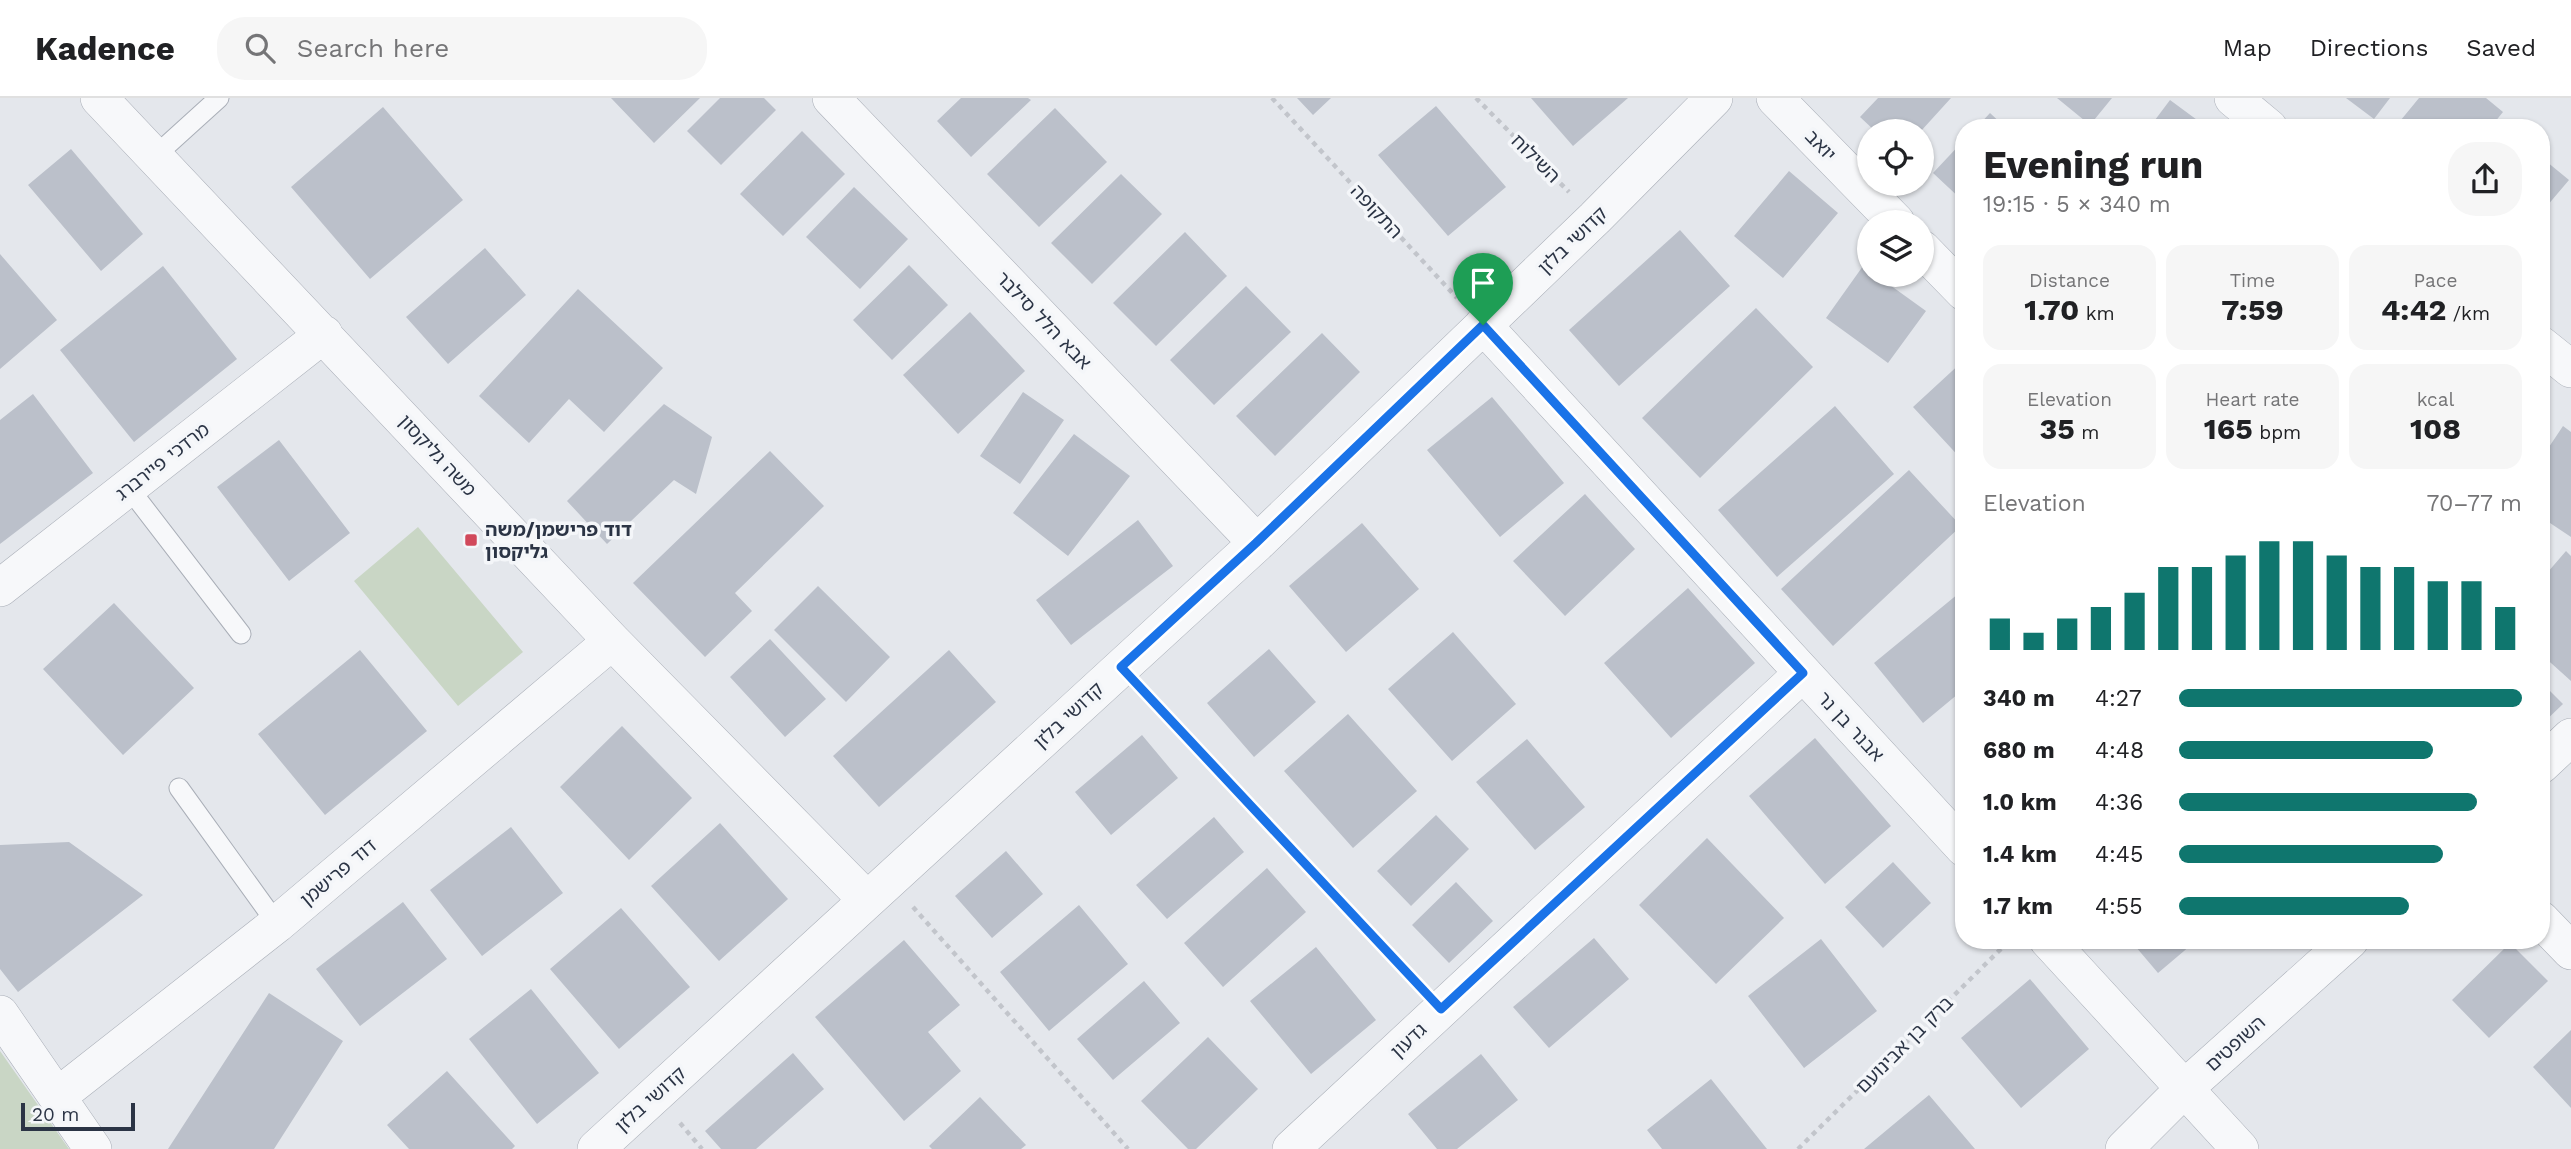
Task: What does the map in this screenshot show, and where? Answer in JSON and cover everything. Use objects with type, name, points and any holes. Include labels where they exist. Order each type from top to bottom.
[{"type":"street","name":"משה גליקסון","points":[[99,98],[612,641],[878,890]]},
{"type":"street","name":"אבא הלל סילבר","points":[[831,98],[1256,543]]},
{"type":"street","name":"קדושי בלזן","points":[[596,1149],[1256,543],[1595,218],[1714,98]]},
{"type":"street","name":"יואב","points":[[1776,98],[1884,210]]},
{"type":"street","points":[[2233,98],[2258,119]]},
{"type":"street","points":[[1934,261],[1955,283]]},
{"type":"street","name":"אבנר בן נר","points":[[1483,325],[1955,838]]},
{"type":"street","name":"מרדכי פיירברג","points":[[0,588],[324,334]]},
{"type":"street","points":[[2550,352],[2571,369]]},
{"type":"street","name":"דוד פרישמן","points":[[58,1096],[277,924],[612,641]]},
{"type":"street","name":"גדעון","points":[[1291,1149],[1803,673]]},
{"type":"street","points":[[2550,757],[2571,737]]},
{"type":"street","points":[[2550,929],[2571,951]]},
{"type":"street","points":[[2056,949],[2240,1149]]},
{"type":"street","name":"השופטים","points":[[2124,1149],[2185,1088],[2340,949]]},
{"type":"street","points":[[0,1014],[93,1149]]},
{"type":"lane","points":[[155,156],[219,98]]},
{"type":"lane","points":[[128,487],[241,634]]},
{"type":"lane","points":[[179,788],[277,924]]},
{"type":"path","name":"התקופה","points":[[1272,98],[1483,325]]},
{"type":"path","name":"השילוח","points":[[1476,98],[1595,218]]},
{"type":"path","points":[[1121,667],[1441,1009]]},
{"type":"path","points":[[878,890],[1128,1149]]},
{"type":"path","name":"ברק בן אבינועם","points":[[1798,1149],[2002,949]]},
{"type":"green space","points":[[418,527],[523,652],[458,706],[354,581]]},
{"type":"green space","points":[[0,1051],[69,1149],[0,1149]]},
{"type":"building","points":[[611,98],[700,98],[654,143]]},
{"type":"building","points":[[720,98],[764,98],[776,110],[721,165],[687,131]]},
{"type":"building","points":[[961,98],[1031,100],[971,157],[937,121]]},
{"type":"building","points":[[1297,98],[1331,98],[1313,115]]},
{"type":"building","points":[[1531,98],[1628,98],[1573,146]]},
{"type":"building","points":[[1878,98],[1951,98],[1932,119],[1860,117]]},
{"type":"building","points":[[2057,98],[2112,98],[2095,119],[2083,119]]},
{"type":"building","points":[[2346,98],[2390,98],[2374,119]]},
{"type":"building","points":[[2419,98],[2486,98],[2503,112],[2497,119],[2402,119]]},
{"type":"building","points":[[2170,100],[2196,119],[2156,119]]},
{"type":"building","points":[[1436,106],[1506,187],[1448,236],[1378,155]]},
{"type":"building","points":[[383,107],[463,200],[370,279],[291,187]]},
{"type":"building","points":[[1055,108],[1107,162],[1039,227],[987,174]]},
{"type":"building","points":[[1990,113],[1996,119],[1984,119]]},
{"type":"building","points":[[802,131],[845,174],[783,236],[740,194]]},
{"type":"building","points":[[71,149],[143,234],[101,271],[28,185]]},
{"type":"building","points":[[1955,150],[1955,194],[1934,172]]},
{"type":"building","points":[[2550,164],[2569,180],[2550,202]]},
{"type":"building","points":[[1789,171],[1838,213],[1783,278],[1734,236]]},
{"type":"building","points":[[1121,174],[1162,214],[1092,284],[1051,243]]},
{"type":"building","points":[[854,187],[908,239],[860,289],[806,237]]},
{"type":"building","points":[[1680,230],[1730,286],[1619,386],[1569,330]]},
{"type":"building","points":[[1185,232],[1227,276],[1156,346],[1113,303]]},
{"type":"building","points":[[485,248],[526,295],[448,364],[406,317]]},
{"type":"building","points":[[0,254],[57,320],[0,369]]},
{"type":"building","points":[[909,265],[948,305],[892,360],[853,320]]},
{"type":"building","points":[[163,266],[237,359],[134,442],[60,350]]},
{"type":"building","points":[[1857,274],[1857,287],[1893,287],[1926,311],[1888,363],[1826,318]]},
{"type":"building","points":[[1246,286],[1291,332],[1214,405],[1170,360]]},
{"type":"building","points":[[578,289],[663,368],[604,432],[569,399],[529,443],[479,396]]},
{"type":"building","points":[[1756,308],[1813,367],[1700,478],[1642,418]]},
{"type":"building","points":[[970,312],[1025,371],[958,434],[903,375]]},
{"type":"building","points":[[1322,333],[1360,372],[1275,456],[1236,416]]},
{"type":"building","points":[[1955,368],[1955,452],[1913,407]]},
{"type":"building","points":[[1023,392],[1064,420],[1020,484],[980,456]]},
{"type":"building","points":[[33,394],[93,473],[0,544],[0,420]]},
{"type":"building","points":[[1492,397],[1564,483],[1500,537],[1427,450]]},
{"type":"building","points":[[664,404],[712,437],[696,494],[674,480],[607,544],[567,501]]},
{"type":"building","points":[[1835,406],[1894,474],[1777,577],[1718,510]]},
{"type":"building","points":[[2563,426],[2571,432],[2571,537],[2550,523],[2550,446]]},
{"type":"building","points":[[1074,434],[1130,476],[1068,556],[1013,513]]},
{"type":"building","points":[[279,440],[350,533],[289,581],[217,487]]},
{"type":"building","points":[[770,451],[824,506],[735,593],[752,611],[705,657],[633,583]]},
{"type":"building","points":[[1909,470],[1955,520],[1955,532],[1833,646],[1781,589]]},
{"type":"building","points":[[1585,494],[1635,549],[1565,616],[1513,561]]},
{"type":"building","points":[[1138,520],[1173,566],[1071,645],[1036,600]]},
{"type":"building","points":[[1362,523],[1419,589],[1346,652],[1289,586]]},
{"type":"building","points":[[2566,551],[2571,556],[2571,681],[2550,662],[2550,570]]},
{"type":"building","points":[[818,586],[890,657],[846,702],[774,630]]},
{"type":"building","points":[[1688,588],[1755,663],[1671,738],[1604,663]]},
{"type":"building","points":[[1955,596],[1955,696],[1923,723],[1874,663]]},
{"type":"building","points":[[114,603],[194,688],[123,755],[43,669]]},
{"type":"building","points":[[1453,632],[1516,704],[1452,761],[1388,689]]},
{"type":"building","points":[[770,639],[826,699],[785,737],[730,677]]},
{"type":"building","points":[[1269,649],[1316,702],[1254,757],[1207,703]]},
{"type":"building","points":[[360,650],[427,731],[325,815],[258,734]]},
{"type":"building","points":[[949,650],[996,702],[879,807],[833,756]]},
{"type":"building","points":[[2550,691],[2563,704],[2550,716]]},
{"type":"building","points":[[1348,714],[1417,791],[1353,848],[1284,771]]},
{"type":"building","points":[[622,726],[692,798],[629,860],[560,787]]},
{"type":"building","points":[[1142,735],[1178,778],[1111,835],[1075,792]]},
{"type":"building","points":[[1815,738],[1891,826],[1825,884],[1749,796]]},
{"type":"building","points":[[1527,739],[1585,807],[1535,850],[1476,782]]},
{"type":"building","points":[[1436,815],[1469,849],[1411,906],[1377,871]]},
{"type":"building","points":[[1214,817],[1244,852],[1167,919],[1136,885]]},
{"type":"building","points":[[720,823],[788,899],[719,961],[651,886]]},
{"type":"building","points":[[511,827],[563,893],[482,956],[430,890]]},
{"type":"building","points":[[1707,838],[1784,918],[1716,984],[1639,905]]},
{"type":"building","points":[[69,842],[143,895],[18,992],[0,969],[0,845]]},
{"type":"building","points":[[1006,851],[1043,894],[992,938],[955,896]]},
{"type":"building","points":[[1893,862],[1931,903],[1883,948],[1845,907]]},
{"type":"building","points":[[1267,868],[1306,912],[1223,987],[1184,943]]},
{"type":"building","points":[[1456,882],[1493,921],[1449,963],[1412,925]]},
{"type":"building","points":[[403,902],[447,959],[360,1026],[316,969]]},
{"type":"building","points":[[1079,905],[1128,964],[1049,1031],[1000,972]]},
{"type":"building","points":[[621,908],[690,987],[619,1049],[550,969]]},
{"type":"building","points":[[1594,938],[1629,979],[1549,1048],[1513,1007]]},
{"type":"building","points":[[1821,939],[1877,1011],[1804,1068],[1748,996]]},
{"type":"building","points":[[904,940],[960,1005],[928,1032],[961,1071],[904,1121],[815,1017]]},
{"type":"building","points":[[1316,947],[1376,1020],[1311,1074],[1250,1001]]},
{"type":"building","points":[[2138,949],[2186,949],[2158,973]]},
{"type":"building","points":[[2504,949],[2516,949],[2548,981],[2489,1038],[2452,1000]]},
{"type":"building","points":[[2030,979],[2089,1049],[2021,1108],[1961,1038]]},
{"type":"building","points":[[1144,981],[1180,1023],[1113,1080],[1077,1039]]},
{"type":"building","points":[[531,989],[599,1073],[537,1124],[469,1039]]},
{"type":"building","points":[[269,993],[343,1041],[274,1149],[168,1149]]},
{"type":"building","points":[[2571,1030],[2571,1108],[2533,1067]]},
{"type":"building","points":[[1208,1037],[1258,1089],[1196,1149],[1188,1149],[1141,1101]]},
{"type":"building","points":[[793,1053],[824,1089],[756,1149],[721,1149],[705,1131]]},
{"type":"building","points":[[1481,1054],[1518,1100],[1457,1149],[1437,1149],[1408,1114]]},
{"type":"building","points":[[447,1071],[515,1146],[512,1149],[409,1149],[387,1125]]},
{"type":"building","points":[[1711,1079],[1767,1149],[1662,1149],[1647,1130]]},
{"type":"building","points":[[1929,1095],[1975,1149],[1864,1149],[1894,1124]]},
{"type":"building","points":[[980,1097],[1026,1145],[1021,1149],[932,1149],[929,1146]]},
{"type":"place","name":"דוד פרישמן/משה גליקסון","points":[[471,540]]},
{"type":"route","points":[[1483,325],[1803,673],[1441,1009],[1121,667],[1256,543],[1483,325]]}]
